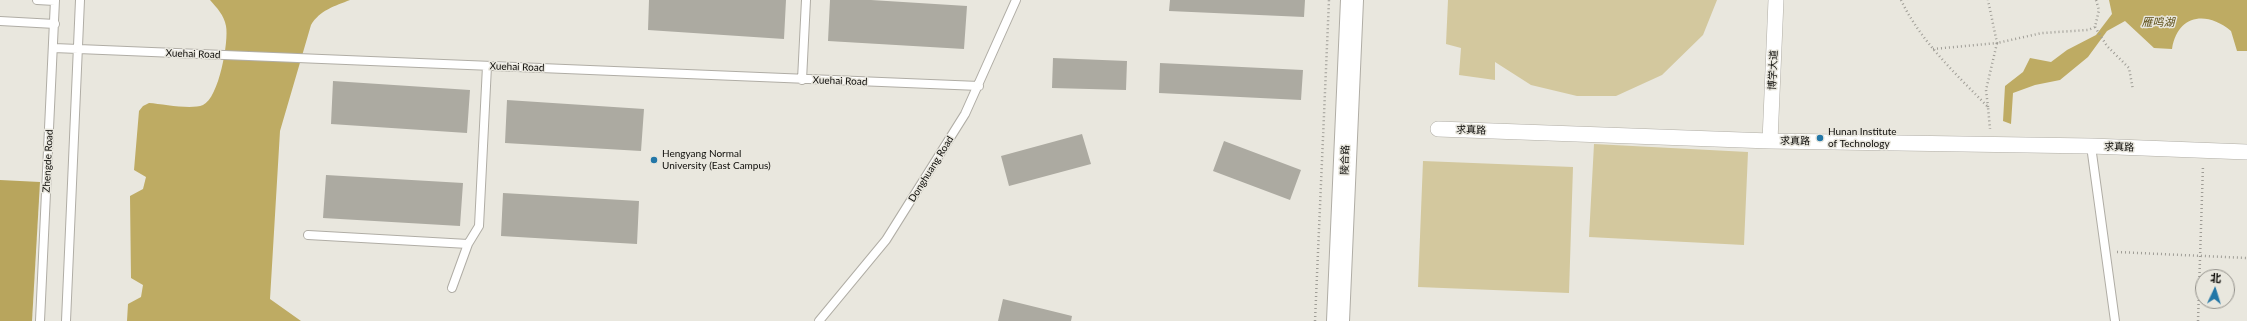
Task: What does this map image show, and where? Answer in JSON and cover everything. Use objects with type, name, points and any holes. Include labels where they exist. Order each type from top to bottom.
[{"type":"street","name":"陵合路","points":[[1338,321],[1352,0]]},
{"type":"street","name":"陵合路","points":[[1353,321],[1366,0]]},
{"type":"street","name":"博学大道","points":[[1770,141],[1776,0]]},
{"type":"street","name":"求真路","points":[[1438,128],[1770,141],[2091,146],[2247,152]]},
{"type":"lane","points":[[37,0],[55,0]]},
{"type":"lane","name":"Zhengde Road","points":[[40,321],[54,48],[55,0]]},
{"type":"lane","points":[[66,321],[80,0]]},
{"type":"lane","points":[[802,80],[806,0]]},
{"type":"lane","name":"Donghuang Road","points":[[819,321],[886,240],[965,114],[979,86],[1016,0]]},
{"type":"lane","points":[[0,21],[55,24]]},
{"type":"lane","name":"Xuehai Road","points":[[54,48],[802,80],[979,86]]},
{"type":"lane","points":[[452,288],[468,244],[479,226],[487,66]]},
{"type":"lane","points":[[2091,146],[2104,251],[2115,321]]},
{"type":"lane","points":[[308,234],[468,244]]},
{"type":"path","points":[[1315,321],[1329,0]]},
{"type":"path","points":[[1901,0],[1908,15],[1932,49],[1988,107]]},
{"type":"path","points":[[1988,0],[1997,43],[1986,90],[1991,144]]},
{"type":"path","points":[[2096,0],[2099,10],[2095,27],[2107,46],[2129,68],[2133,90]]},
{"type":"path","points":[[1932,49],[1997,43],[2042,33],[2088,30],[2095,27]]},
{"type":"path","points":[[2198,321],[2203,150]]},
{"type":"path","points":[[2104,251],[2247,258]]},
{"type":"shaded area","points":[[1448,0],[1717,0],[1703,35],[1662,75],[1616,96],[1577,96],[1531,85],[1495,62],[1495,80],[1459,75],[1461,48],[1446,44]]},
{"type":"shaded area","points":[[1594,144],[1748,152],[1744,245],[1589,237]]},
{"type":"shaded area","points":[[1423,161],[1573,167],[1569,293],[1418,287]]},
{"type":"shaded area","points":[[0,180],[40,182],[32,321],[0,321]]},
{"type":"water","points":[[210,0],[350,0],[323,12],[311,25],[280,131],[270,299],[301,321],[127,321],[128,304],[141,297],[143,285],[131,278],[130,196],[143,189],[146,177],[134,170],[139,111],[143,106],[149,103],[191,107],[203,105],[209,100],[214,92],[222,68],[227,33],[224,18]]},
{"type":"water","name":"雁鸣湖","points":[[2109,0],[2247,0],[2247,51],[2237,51],[2231,31],[2212,20],[2195,19],[2187,23],[2180,29],[2175,37],[2172,49],[2154,48],[2125,21],[2107,31],[2088,57],[2060,80],[2035,85],[2013,93],[2011,124],[2003,121],[2005,86],[2023,72],[2030,58],[2051,62],[2067,50],[2096,35],[2112,14]]},
{"type":"building","points":[[649,0],[786,0],[784,39],[648,30]]},
{"type":"building","points":[[830,0],[871,0],[967,6],[964,49],[828,41]]},
{"type":"building","points":[[1170,0],[1305,0],[1304,17],[1169,11]]},
{"type":"building","points":[[1053,58],[1127,61],[1126,90],[1052,88]]},
{"type":"building","points":[[1160,63],[1303,70],[1301,100],[1159,93]]},
{"type":"building","points":[[333,81],[470,90],[467,133],[331,124]]},
{"type":"building","points":[[507,100],[644,109],[641,151],[505,143]]},
{"type":"building","points":[[1082,134],[1091,164],[1009,186],[1001,156]]},
{"type":"building","points":[[1224,141],[1301,170],[1290,200],[1213,171]]},
{"type":"building","points":[[326,175],[463,183],[460,226],[323,218]]},
{"type":"building","points":[[503,193],[639,201],[637,244],[501,236]]},
{"type":"building","points":[[1003,299],[1072,316],[1071,321],[998,321]]},
{"type":"place","name":"Hunan Institute of Technology","points":[[1820,138]]},
{"type":"place","name":"Hengyang Normal University (East Campus)","points":[[654,160]]}]
